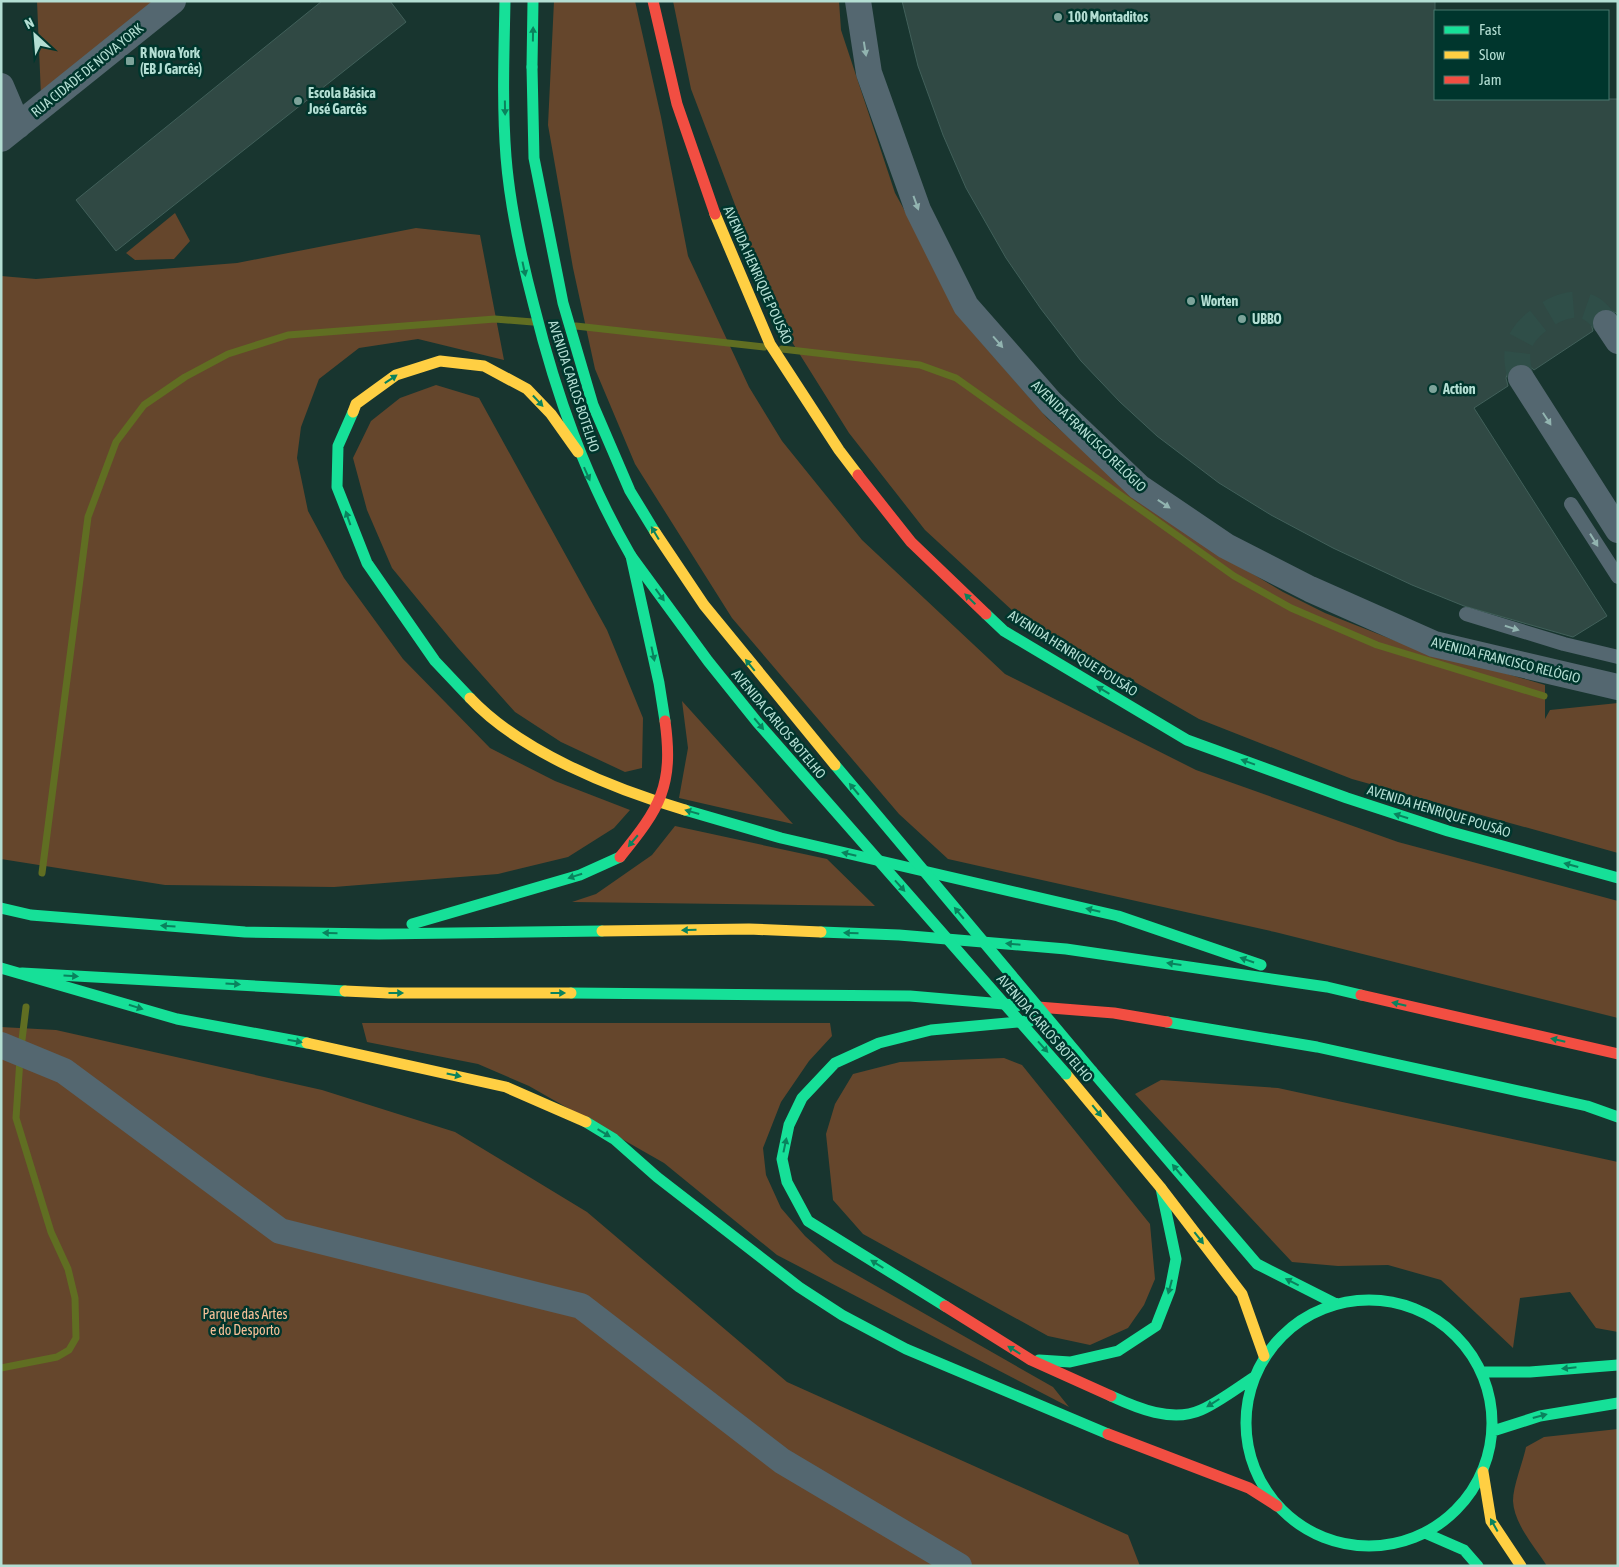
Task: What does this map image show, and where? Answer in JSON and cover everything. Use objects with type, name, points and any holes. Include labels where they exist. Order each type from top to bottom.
[{"type":"main road","name":"AVENIDA CARLOS BOTELHO","points":[[505,1],[506,157],[519,243],[544,347],[578,452],[596,494],[631,556],[708,661],[757,722],[1066,1074],[1160,1188],[1242,1294],[1264,1356]]},
{"type":"main road","name":"AVENIDA CARLOS BOTELHO","points":[[533,1],[534,158],[553,266],[593,404],[630,491],[662,543],[704,605],[746,659],[1092,1071],[1257,1264],[1336,1304]]},
{"type":"main road","name":"AVENIDA HENRIQUE POUSÃO","points":[[653,1],[677,104],[716,221],[770,344],[839,450],[911,542],[1004,631],[1187,740],[1347,798],[1448,831],[1618,878]]},
{"type":"main road","points":[[578,452],[551,414],[527,389],[484,366],[440,361],[396,375],[356,404],[338,446],[337,487],[367,563],[435,661],[489,718],[571,768],[651,800],[781,838],[1118,916],[1326,987]]},
{"type":"main road","points":[[379,934],[580,875],[620,857],[648,823],[666,780],[669,751],[659,683],[631,556]]},
{"type":"main road","points":[[1,908],[31,915],[245,932],[379,934],[749,929],[898,935],[1066,948],[1326,987],[1618,1054]]},
{"type":"main road","points":[[1,968],[176,1019],[313,1044],[506,1087],[587,1123],[614,1139],[657,1178],[799,1288],[842,1315],[906,1349],[1135,1445],[1249,1488],[1276,1506],[1304,1529],[1342,1544],[1358,1546],[1389,1545],[1425,1533],[1459,1508],[1483,1472],[1493,1431],[1492,1401],[1483,1372],[1457,1335],[1432,1316],[1400,1303],[1362,1299],[1336,1304],[1315,1312],[1284,1333],[1264,1356],[1254,1377],[1246,1404],[1246,1438],[1259,1482],[1276,1506]]},
{"type":"main road","points":[[22,973],[389,993],[755,992],[910,996],[1114,1013],[1317,1047],[1587,1106],[1618,1117]]},
{"type":"main road","points":[[1114,1013],[931,1030],[879,1043],[835,1063],[802,1098],[789,1125],[782,1159],[787,1182],[808,1221],[1031,1360],[1136,1408],[1170,1415],[1200,1411],[1254,1377]]},
{"type":"main road","points":[[1031,1360],[1070,1362],[1118,1351],[1156,1326],[1170,1290],[1176,1259],[1160,1188]]},
{"type":"main road","points":[[1483,1372],[1530,1372],[1618,1366]]},
{"type":"main road","points":[[1493,1431],[1540,1416],[1618,1403]]},
{"type":"main road","points":[[1483,1472],[1491,1521],[1521,1566]]},
{"type":"main road","points":[[1425,1533],[1464,1550],[1478,1566]]},
{"type":"street","name":"RUA CIDADE DE NOVA YORK","points":[[9,132],[173,1]]},
{"type":"street","name":"AVENIDA FRANCISCO RELÓGIO","points":[[858,1],[872,82],[918,210],[966,306],[1051,403],[1139,487],[1226,546],[1310,589],[1434,644],[1618,687]]},
{"type":"street","points":[[1,86],[9,132]]},
{"type":"street","points":[[1521,378],[1618,530]]},
{"type":"street","points":[[3,1045],[64,1071],[280,1231],[581,1306],[782,1461],[959,1566]]},
{"type":"lane","points":[[1571,504],[1618,577]]},
{"type":"lane","points":[[1466,614],[1564,644],[1618,657]]},
{"type":"green space","points":[[37,1],[156,1],[41,96]]},
{"type":"green space","points":[[554,1],[635,1],[661,117],[688,256],[749,387],[782,441],[862,540],[1005,674],[1196,770],[1398,842],[1618,901],[1618,1018],[1275,932],[948,859],[899,814],[732,618],[635,464],[595,369],[573,268],[548,125]]},
{"type":"green space","points":[[673,1],[839,1],[841,30],[895,193],[969,328],[1047,418],[1074,442],[1203,544],[1283,592],[1325,613],[1396,641],[1545,685],[1545,719],[1550,710],[1618,703],[1618,853],[1352,779],[1199,719],[1014,612],[925,530],[849,433],[772,310],[740,218],[691,89]]},
{"type":"green space","points":[[175,213],[190,241],[174,259],[135,260],[126,253]]},
{"type":"green space","points":[[416,228],[480,235],[504,360],[418,339],[359,348],[319,379],[301,427],[297,458],[308,511],[344,578],[403,659],[490,748],[555,781],[630,810],[614,828],[568,857],[498,874],[334,887],[165,885],[1,859],[1,276],[36,279],[237,263]]},
{"type":"green space","points":[[436,385],[479,398],[607,630],[643,718],[642,768],[625,772],[561,742],[515,712],[457,647],[392,568],[367,510],[353,458],[371,421],[400,398]]},
{"type":"green space","points":[[682,701],[793,824],[679,798],[688,748]]},
{"type":"green space","points":[[675,826],[827,859],[875,906],[572,902],[596,894],[652,855]]},
{"type":"green space","points":[[362,1023],[830,1023],[832,1036],[809,1061],[781,1102],[763,1148],[766,1175],[781,1208],[805,1236],[834,1262],[1053,1387],[1069,1407],[777,1255],[664,1163],[529,1086],[478,1064],[367,1042]]},
{"type":"green space","name":"Parque das Artes e do Desporto","points":[[1,1027],[56,1030],[322,1090],[455,1132],[587,1212],[787,1382],[1128,1535],[1140,1566],[1,1566]]},
{"type":"green space","points":[[1004,1058],[1022,1065],[1150,1224],[1155,1279],[1144,1305],[1128,1328],[1090,1345],[1048,1336],[863,1234],[833,1200],[826,1134],[835,1104],[853,1074],[900,1062]]},
{"type":"green space","points":[[1161,1080],[1278,1088],[1618,1162],[1618,1332],[1596,1328],[1570,1292],[1520,1298],[1513,1348],[1441,1280],[1388,1265],[1338,1266],[1292,1262],[1135,1094]]},
{"type":"green space","points":[[1618,1429],[1618,1566],[1547,1566],[1521,1527],[1514,1510],[1515,1488],[1526,1447],[1544,1437]]},
{"type":"building","points":[[322,1],[390,1],[406,22],[116,251],[76,200]]},
{"type":"building","name":"UBBO","points":[[902,1],[1435,1],[1434,100],[1618,99],[1618,314],[1606,308],[1598,310],[1592,317],[1593,331],[1534,370],[1528,365],[1521,363],[1513,366],[1506,378],[1508,386],[1474,408],[1607,616],[1573,637],[1464,606],[1412,585],[1333,548],[1271,515],[1219,483],[1157,436],[1120,402],[1081,361],[1041,309],[1006,258],[966,188],[943,135],[918,66]]},
{"type":"waterway","points":[[42,873],[88,517],[116,442],[144,405],[185,377],[228,354],[288,335],[495,319],[533,322]]},
{"type":"waterway","points":[[576,326],[764,347]]},
{"type":"waterway","points":[[782,349],[920,365],[956,378],[1234,576],[1291,608],[1377,645],[1544,696]]},
{"type":"waterway","points":[[21,1048],[26,1007]]},
{"type":"waterway","points":[[1,1368],[57,1357],[69,1350],[76,1338],[75,1298],[68,1269],[51,1232],[16,1118],[20,1059]]},
{"type":"tunnel","points":[[1521,378],[1517,359],[1521,340],[1532,326],[1549,313],[1568,306],[1585,306],[1599,315],[1606,323]]},
{"type":"traffic: fast","points":[[505,1],[506,157],[520,251],[562,403],[586,465],[631,556]]},
{"type":"traffic: fast","points":[[532,67],[533,1]]},
{"type":"traffic: fast","points":[[532,67],[534,158],[563,303],[593,405],[630,491],[655,532]]},
{"type":"traffic: fast","points":[[353,412],[338,446],[337,487],[367,563],[435,661],[470,698]]},
{"type":"traffic: fast","points":[[631,556],[708,661],[757,722],[1066,1074]]},
{"type":"traffic: fast","points":[[631,556],[659,683],[665,721]]},
{"type":"traffic: fast","points":[[986,614],[1004,631],[1187,740],[1347,798],[1448,831],[1618,878]]},
{"type":"traffic: fast","points":[[835,765],[1092,1071]]},
{"type":"traffic: fast","points":[[685,810],[781,838],[1118,916],[1261,965]]},
{"type":"traffic: fast","points":[[412,924],[580,875],[620,857]]},
{"type":"traffic: fast","points":[[1,908],[31,915],[245,932],[379,934],[602,931]]},
{"type":"traffic: fast","points":[[821,932],[899,935],[1066,949],[1327,987],[1361,995]]},
{"type":"traffic: fast","points":[[1,968],[177,1019],[307,1043]]},
{"type":"traffic: fast","points":[[22,973],[345,991]]},
{"type":"traffic: fast","points":[[571,993],[910,996],[1038,1007]]},
{"type":"traffic: fast","points":[[945,1306],[808,1221],[787,1182],[782,1159],[789,1125],[802,1098],[835,1063],[879,1043],[931,1030],[1039,1020]]},
{"type":"traffic: fast","points":[[1167,1022],[1317,1047],[1587,1106],[1618,1117]]},
{"type":"traffic: fast","points":[[1092,1071],[1257,1264],[1336,1304]]},
{"type":"traffic: fast","points":[[586,1122],[614,1139],[657,1177],[799,1287],[842,1315],[906,1349],[1108,1434]]},
{"type":"traffic: fast","points":[[1039,1360],[1070,1362],[1118,1351],[1156,1326],[1170,1290],[1176,1259],[1161,1188]]},
{"type":"traffic: fast","points":[[1357,1300],[1381,1300],[1405,1305],[1427,1314],[1456,1336],[1472,1355],[1483,1376],[1490,1399],[1492,1423],[1490,1447],[1483,1470],[1472,1491],[1456,1510],[1437,1526],[1405,1541],[1381,1546],[1357,1546],[1333,1541],[1311,1532],[1291,1518],[1274,1501],[1260,1481],[1251,1459],[1246,1435],[1246,1411],[1251,1387],[1260,1365],[1274,1345],[1291,1328],[1311,1314],[1333,1305],[1357,1300]]},
{"type":"traffic: fast","points":[[1483,1372],[1530,1372],[1618,1365]]},
{"type":"traffic: fast","points":[[1111,1396],[1155,1412],[1178,1415],[1190,1414],[1214,1403],[1254,1377]]},
{"type":"traffic: fast","points":[[1493,1431],[1540,1416],[1618,1403]]},
{"type":"traffic: fast","points":[[1425,1533],[1464,1550],[1478,1566]]},
{"type":"traffic: slow","points":[[715,214],[770,344],[839,450],[858,475]]},
{"type":"traffic: slow","points":[[353,412],[356,404],[396,375],[440,361],[484,366],[527,389],[551,414],[578,452]]},
{"type":"traffic: slow","points":[[655,532],[704,605],[835,765]]},
{"type":"traffic: slow","points":[[470,698],[491,717],[541,752],[599,780],[685,810]]},
{"type":"traffic: slow","points":[[602,931],[749,929],[821,932]]},
{"type":"traffic: slow","points":[[345,991],[389,993],[571,993]]},
{"type":"traffic: slow","points":[[307,1043],[506,1087],[586,1122]]},
{"type":"traffic: slow","points":[[1066,1074],[1161,1188],[1242,1294],[1264,1356]]},
{"type":"traffic: slow","points":[[1483,1472],[1491,1521],[1521,1566]]},
{"type":"traffic: jam","points":[[653,1],[677,104],[715,214]]},
{"type":"traffic: jam","points":[[858,475],[911,542],[986,614]]},
{"type":"traffic: jam","points":[[620,857],[645,824],[661,795],[667,763],[665,721]]},
{"type":"traffic: jam","points":[[1361,995],[1618,1054]]},
{"type":"traffic: jam","points":[[1038,1007],[1114,1013],[1167,1022]]},
{"type":"traffic: jam","points":[[945,1306],[1031,1360],[1111,1396]]},
{"type":"traffic: jam","points":[[1108,1434],[1249,1488],[1277,1506]]},
{"type":"place","name":"100 Montaditos","points":[[1058,17]]},
{"type":"place","name":"R Nova York (EB J Garcês)","points":[[130,61]]},
{"type":"place","name":"Escola Básica José Garcês","points":[[298,101]]},
{"type":"place","name":"Worten","points":[[1191,301]]},
{"type":"place","name":"UBBO","points":[[1242,319]]},
{"type":"place","name":"Action","points":[[1433,389]]}]
